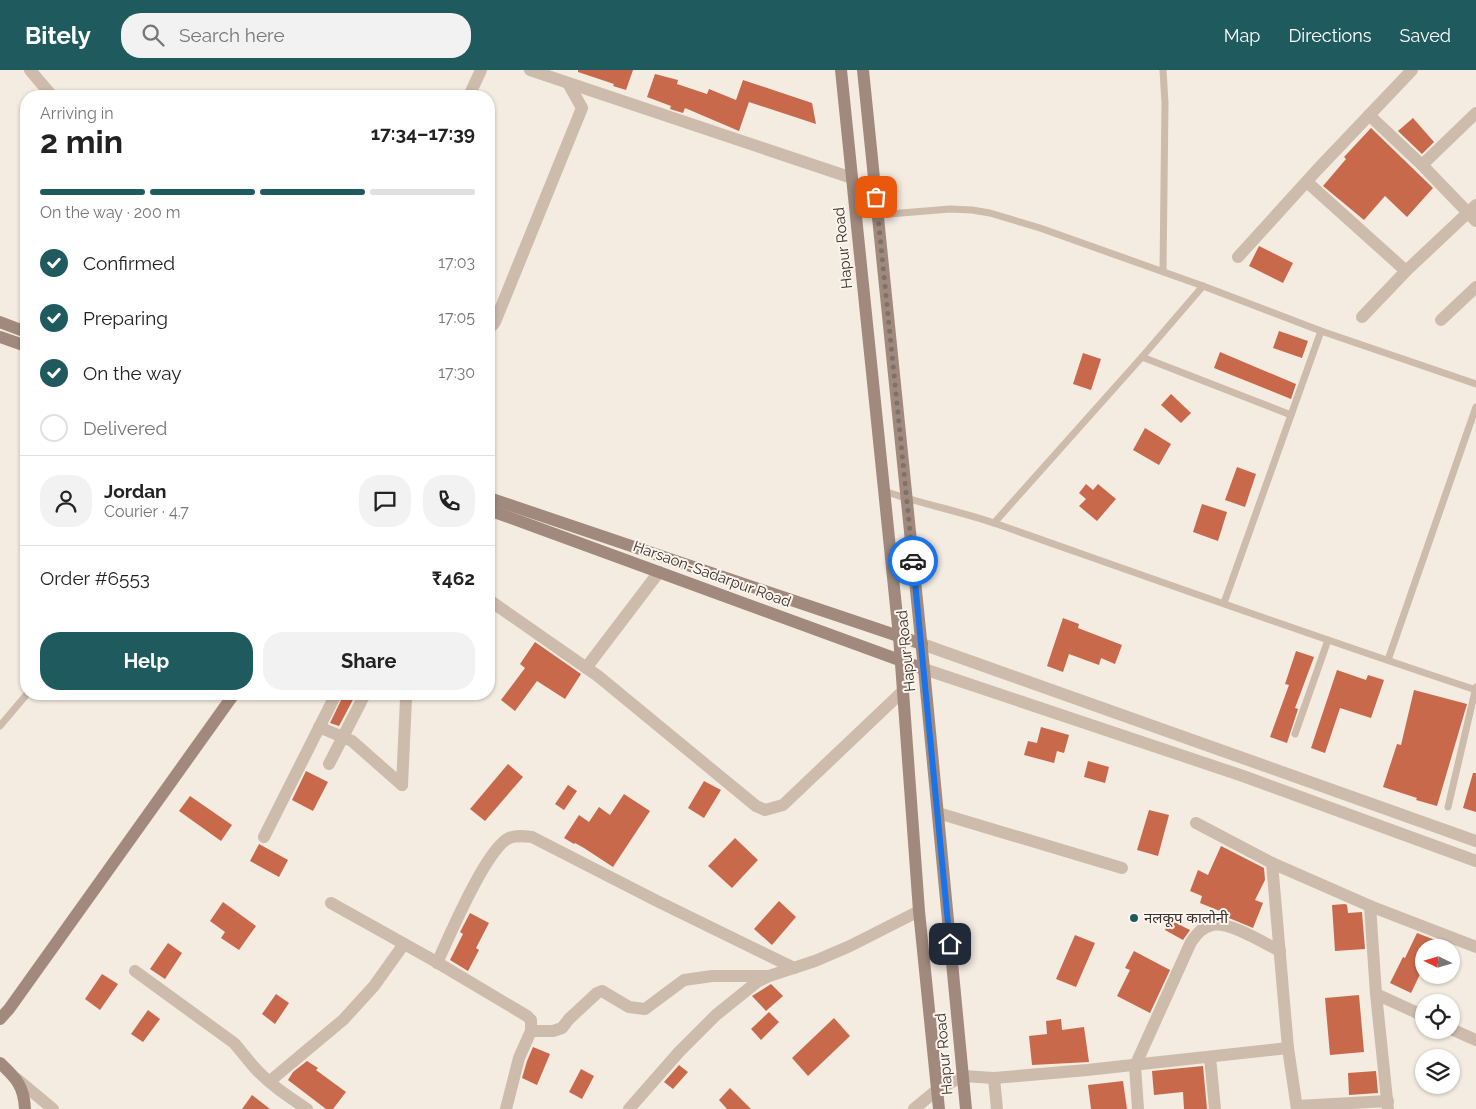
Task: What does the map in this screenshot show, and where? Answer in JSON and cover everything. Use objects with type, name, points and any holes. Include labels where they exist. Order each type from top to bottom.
[{"type":"main road","name":"Hapur Road","points":[[841,70],[899,636],[919,912],[939,1109]]},
{"type":"main road","name":"Hapur Road","points":[[863,70],[922,644],[966,1109]]},
{"type":"main road","points":[[0,322],[20,330]]},
{"type":"main road","points":[[0,337],[20,344]]},
{"type":"main road","name":"Harsaon-Sadarpur Road","points":[[495,500],[922,644]]},
{"type":"main road","name":"Harsaon-Sadarpur Road","points":[[495,512],[924,668]]},
{"type":"main road","points":[[0,1019],[230,700]]},
{"type":"main road","points":[[0,1063],[22,1086],[26,1109]]},
{"type":"street","points":[[30,70],[47,90]]},
{"type":"street","points":[[472,90],[481,70]]},
{"type":"street","points":[[530,70],[852,178]]},
{"type":"street","points":[[1238,257],[1412,70]]},
{"type":"street","points":[[495,315],[582,108],[568,83]]},
{"type":"street","points":[[1422,165],[1476,113]]},
{"type":"street","points":[[1362,318],[1406,271],[1473,213],[1370,115]]},
{"type":"street","points":[[1307,182],[1406,271]]},
{"type":"street","points":[[1441,320],[1476,287]]},
{"type":"street","points":[[586,668],[660,572]]},
{"type":"street","points":[[495,604],[586,668],[756,806],[765,810],[782,805],[903,691]]},
{"type":"street","points":[[922,644],[1476,841]]},
{"type":"street","points":[[924,668],[1243,776],[1476,861]]},
{"type":"street","points":[[264,837],[333,700]]},
{"type":"street","points":[[329,764],[362,700]]},
{"type":"street","points":[[319,727],[352,742],[402,785],[406,700]]},
{"type":"street","points":[[938,813],[1122,868]]},
{"type":"street","points":[[1196,823],[1272,863],[1370,906],[1476,948]]},
{"type":"street","points":[[437,963],[478,878],[494,854],[509,838],[520,836],[532,837],[794,968]]},
{"type":"street","points":[[1272,863],[1288,1048],[1297,1108],[1388,1105],[1376,994],[1370,906]]},
{"type":"street","points":[[331,903],[527,1016],[530,1020],[531,1031],[519,1058],[506,1109]]},
{"type":"street","points":[[628,1109],[679,1052],[716,1015],[743,992],[769,976],[815,961],[919,912]]},
{"type":"street","points":[[1138,1109],[1135,1066],[1191,942],[1202,929],[1212,924],[1232,927],[1280,951]]},
{"type":"street","points":[[270,1081],[343,1020],[374,986],[404,944]]},
{"type":"street","points":[[135,970],[234,1043],[255,1068],[308,1109]]},
{"type":"street","points":[[531,1031],[562,1028],[569,1019],[602,991],[629,1007],[645,1009],[684,980],[712,976],[769,976]]},
{"type":"street","points":[[1376,994],[1415,1012]]},
{"type":"street","points":[[1460,1033],[1476,1040]]},
{"type":"street","points":[[914,1109],[937,1090],[963,1076],[994,1078],[1135,1066],[1288,1048]]},
{"type":"street","points":[[1210,1057],[1215,1109]]},
{"type":"street","points":[[994,1078],[997,1109]]},
{"type":"street","points":[[17,1079],[53,1109]]},
{"type":"lane","points":[[1163,70],[1165,103],[1163,271]]},
{"type":"lane","points":[[856,214],[878,215],[950,209],[990,213],[1040,228],[1163,271],[1320,331],[1476,384]]},
{"type":"lane","points":[[994,522],[1204,286]]},
{"type":"lane","points":[[1224,603],[1320,331]]},
{"type":"lane","points":[[1142,357],[1291,415]]},
{"type":"lane","points":[[1388,660],[1476,407]]},
{"type":"lane","points":[[884,490],[907,499],[994,522],[1328,640],[1476,689],[1448,806]]},
{"type":"lane","points":[[1295,734],[1328,640]]},
{"type":"lane","points":[[0,726],[22,700]]},
{"type":"building","points":[[578,70],[633,70],[626,90],[578,72]]},
{"type":"building","points":[[655,74],[678,80],[677,84],[707,94],[709,89],[736,100],[743,80],[812,103],[816,124],[749,102],[739,131],[685,108],[683,113],[670,109],[671,106],[647,97]]},
{"type":"building","points":[[1413,118],[1434,142],[1422,154],[1398,131]]},
{"type":"building","points":[[1371,128],[1433,188],[1407,217],[1385,196],[1364,220],[1323,186],[1346,159],[1344,157]]},
{"type":"building","points":[[1259,246],[1293,263],[1283,283],[1249,266]]},
{"type":"building","points":[[1279,331],[1308,341],[1302,358],[1273,348]]},
{"type":"building","points":[[1220,352],[1296,384],[1291,399],[1214,368]]},
{"type":"building","points":[[1083,353],[1101,359],[1091,390],[1073,384]]},
{"type":"building","points":[[1171,394],[1191,413],[1181,423],[1161,405]]},
{"type":"building","points":[[1145,428],[1171,444],[1159,465],[1133,450]]},
{"type":"building","points":[[1237,467],[1256,474],[1245,507],[1225,500]]},
{"type":"building","points":[[1086,484],[1093,490],[1098,484],[1116,499],[1097,521],[1079,506],[1086,499],[1079,493]]},
{"type":"building","points":[[1202,504],[1227,512],[1218,541],[1193,532]]},
{"type":"building","points":[[1063,618],[1079,624],[1078,628],[1122,645],[1115,664],[1101,658],[1099,665],[1069,654],[1063,672],[1047,666]]},
{"type":"building","points":[[535,642],[581,674],[565,699],[537,681],[515,711],[501,700],[525,668],[520,664]]},
{"type":"building","points":[[1296,651],[1314,657],[1295,708],[1298,709],[1287,743],[1270,737],[1289,685],[1285,684]]},
{"type":"building","points":[[1337,670],[1366,680],[1368,675],[1384,680],[1371,718],[1340,708],[1325,753],[1311,748]]},
{"type":"building","points":[[1414,690],[1467,704],[1437,806],[1383,787],[1397,744],[1401,745]]},
{"type":"building","points":[[341,700],[353,700],[339,726],[330,723]]},
{"type":"building","points":[[1041,727],[1069,735],[1064,753],[1057,751],[1054,763],[1024,755],[1028,741],[1037,743]]},
{"type":"building","points":[[1088,761],[1109,767],[1105,783],[1084,777]]},
{"type":"building","points":[[508,764],[523,777],[485,821],[470,809]]},
{"type":"building","points":[[306,771],[328,782],[313,811],[292,800]]},
{"type":"building","points":[[1473,773],[1476,773],[1476,812],[1463,808]]},
{"type":"building","points":[[704,781],[721,790],[704,818],[688,808]]},
{"type":"building","points":[[568,785],[577,791],[564,810],[555,804]]},
{"type":"building","points":[[624,794],[650,811],[613,867],[584,848],[564,838],[579,815],[589,822],[599,807],[610,815]]},
{"type":"building","points":[[190,796],[232,825],[221,841],[179,811]]},
{"type":"building","points":[[1149,810],[1169,815],[1158,856],[1137,850]]},
{"type":"building","points":[[735,838],[758,860],[732,888],[708,866]]},
{"type":"building","points":[[259,844],[288,860],[279,877],[250,861]]},
{"type":"building","points":[[1221,846],[1264,868],[1265,880],[1255,900],[1263,903],[1253,928],[1229,918],[1230,915],[1200,903],[1202,896],[1190,891],[1198,870],[1208,875]]},
{"type":"building","points":[[779,901],[796,917],[772,945],[754,929]]},
{"type":"building","points":[[223,902],[256,926],[239,950],[221,938],[225,932],[210,921]]},
{"type":"building","points":[[1332,905],[1347,905],[1348,913],[1362,912],[1365,949],[1335,951]]},
{"type":"building","points":[[470,913],[489,923],[476,948],[479,950],[468,971],[450,960],[463,934],[460,932]]},
{"type":"building","points":[[1170,920],[1190,930],[1183,940],[1165,930]]},
{"type":"building","points":[[1417,933],[1432,939],[1415,939],[1415,984],[1411,993],[1390,983],[1403,957],[1405,958]]},
{"type":"building","points":[[1075,935],[1095,943],[1076,987],[1056,979]]},
{"type":"building","points":[[168,943],[182,953],[165,979],[150,969]]},
{"type":"building","points":[[1134,951],[1170,970],[1150,1013],[1117,996],[1130,970],[1125,968]]},
{"type":"building","points":[[102,974],[118,984],[100,1010],[85,999]]},
{"type":"building","points":[[771,984],[783,996],[766,1011],[752,996]]},
{"type":"building","points":[[276,994],[289,1003],[275,1024],[262,1014]]},
{"type":"building","points":[[1359,995],[1364,1052],[1330,1055],[1325,998]]},
{"type":"building","points":[[148,1010],[160,1019],[143,1042],[131,1034]]},
{"type":"building","points":[[769,1012],[779,1022],[761,1040],[751,1029]]},
{"type":"building","points":[[834,1018],[850,1036],[808,1076],[792,1058]]},
{"type":"building","points":[[1061,1019],[1062,1030],[1084,1027],[1089,1062],[1032,1065],[1029,1036],[1047,1034],[1046,1021]]},
{"type":"building","points":[[533,1047],[550,1054],[537,1085],[522,1078]]},
{"type":"building","points":[[307,1061],[346,1092],[333,1109],[326,1109],[288,1080],[293,1072]]},
{"type":"building","points":[[679,1065],[688,1072],[673,1089],[664,1082]]},
{"type":"building","points":[[1203,1066],[1207,1109],[1184,1109],[1183,1092],[1154,1095],[1152,1071]]},
{"type":"building","points":[[581,1069],[594,1076],[582,1099],[569,1092]]},
{"type":"building","points":[[1376,1071],[1378,1093],[1349,1095],[1348,1073]]},
{"type":"building","points":[[1123,1081],[1127,1109],[1091,1109],[1088,1085]]},
{"type":"building","points":[[730,1088],[751,1109],[727,1109],[719,1100]]},
{"type":"building","points":[[252,1095],[270,1109],[242,1109]]},
{"type":"way so far","points":[[876,197],[913,561]]},
{"type":"place","name":"नलकूप कालोनी","points":[[1134,918]]},
{"type":"route","points":[[913,561],[950,944]]}]
